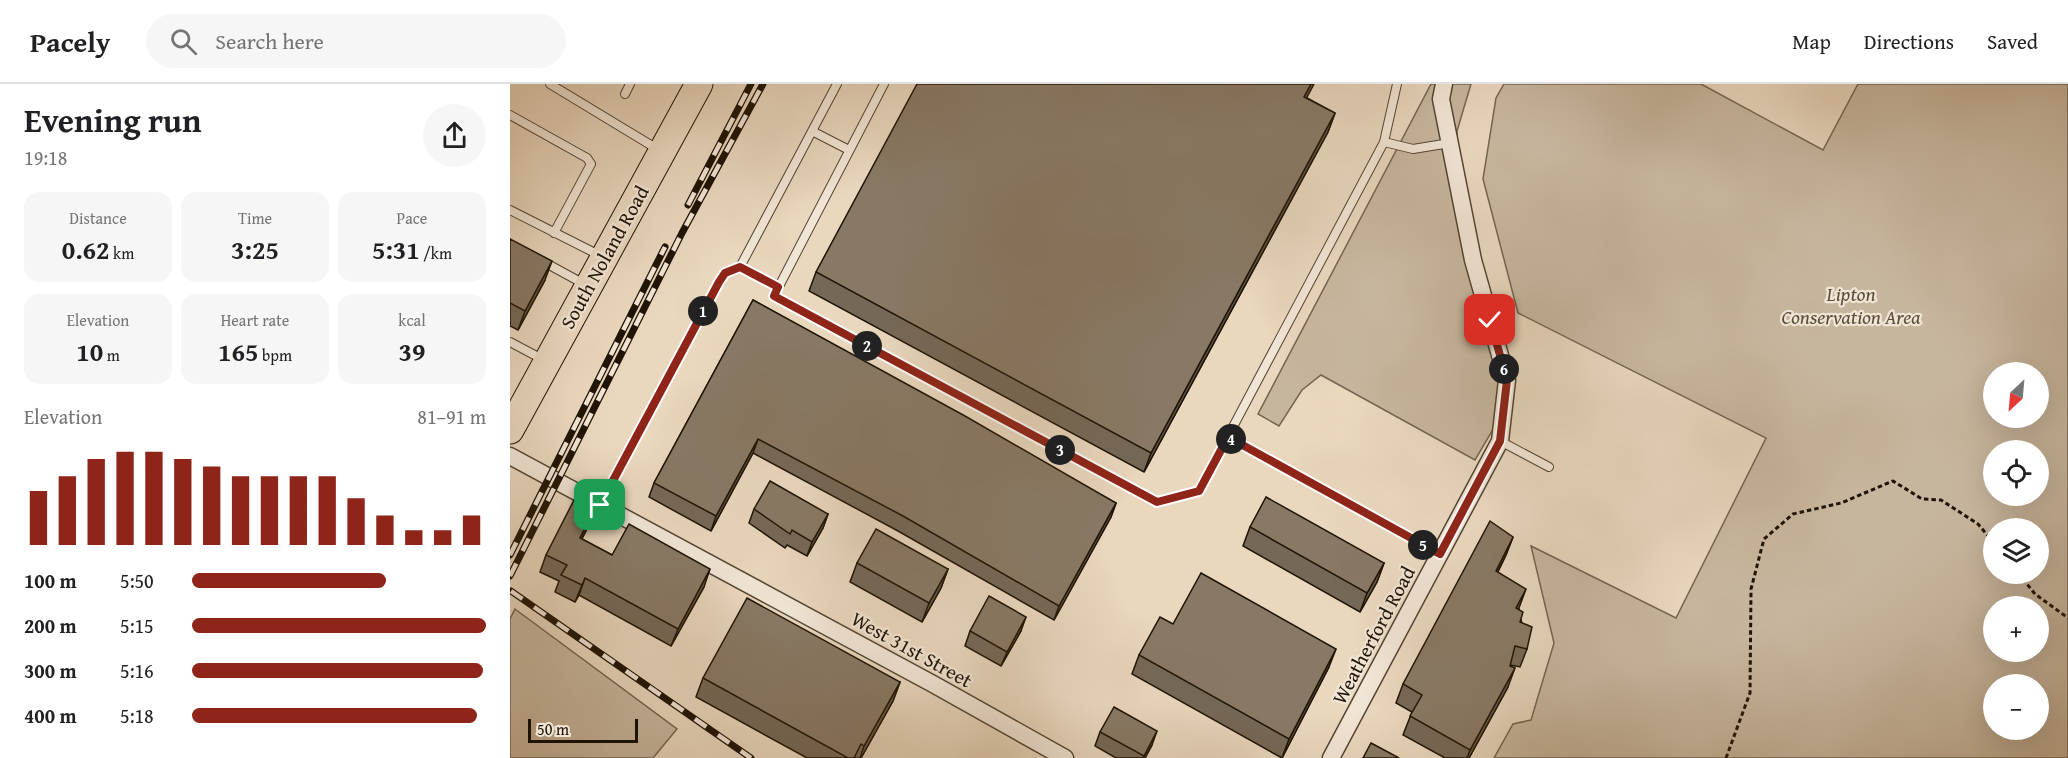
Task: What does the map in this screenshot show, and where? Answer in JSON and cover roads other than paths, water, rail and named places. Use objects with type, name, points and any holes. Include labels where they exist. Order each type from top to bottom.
[{"type":"main road","name":"South Noland Road","points":[[510,430],[697,85]]},
{"type":"street","name":"Weatherford Road","points":[[1331,758],[1500,441],[1507,380],[1473,260],[1441,99],[1444,84]]},
{"type":"street","name":"West 31st Street","points":[[510,456],[1065,758]]},
{"type":"lane","points":[[550,84],[662,152]]},
{"type":"lane","points":[[625,94],[630,84]]},
{"type":"lane","points":[[600,505],[719,282],[725,273],[740,267],[837,84]]},
{"type":"lane","points":[[884,84],[774,296],[1157,502],[1199,491],[1384,142],[1397,84]]},
{"type":"lane","points":[[510,115],[587,158],[591,164],[554,234]]},
{"type":"lane","points":[[812,131],[849,150]]},
{"type":"lane","points":[[1384,142],[1413,149],[1450,143]]},
{"type":"lane","points":[[510,210],[604,257]]},
{"type":"lane","points":[[537,258],[588,286]]},
{"type":"lane","points":[[740,267],[778,287]]},
{"type":"lane","points":[[510,342],[547,362]]},
{"type":"lane","points":[[1228,437],[1440,554]]},
{"type":"lane","points":[[1500,441],[1549,467]]},
{"type":"railway","points":[[688,205],[751,84]]},
{"type":"railway","points":[[510,576],[682,233],[763,84]]},
{"type":"railway","points":[[510,555],[665,247]]},
{"type":"railway","points":[[511,591],[751,758]]},
{"type":"park label","name":"Lipton Conservation Area","points":[[1851,304]]}]
